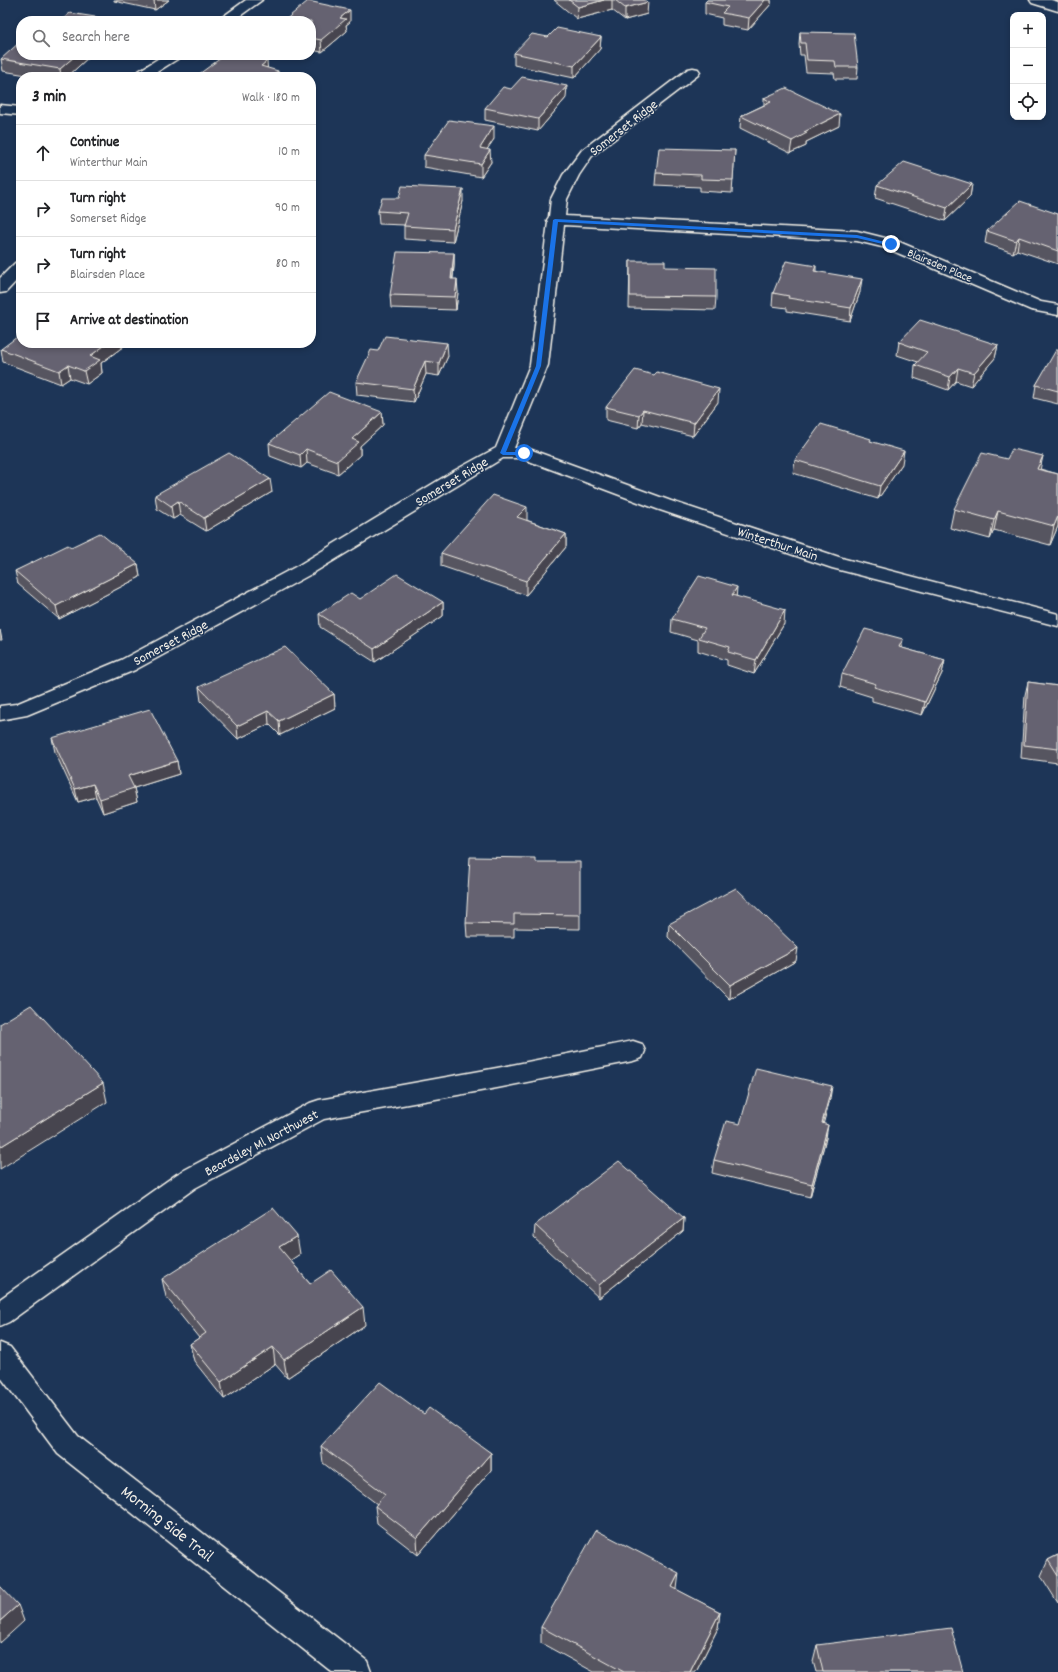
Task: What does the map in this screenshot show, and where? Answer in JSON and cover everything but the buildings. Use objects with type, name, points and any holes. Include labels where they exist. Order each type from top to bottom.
[{"type":"street","points":[[231,16],[255,0]]},
{"type":"street","points":[[1037,0],[1058,7]]},
{"type":"street","points":[[147,72],[166,60]]},
{"type":"street","name":"Somerset Ridge","points":[[0,713],[20,710],[128,665],[306,569],[461,475],[499,453],[503,453],[538,366],[555,220],[559,200],[571,175],[587,153],[693,72]]},
{"type":"street","points":[[0,109],[16,111]]},
{"type":"street","name":"Blairsden Place","points":[[555,220],[857,236],[891,244],[1037,306],[1058,310]]},
{"type":"street","points":[[0,288],[16,271]]},
{"type":"street","name":"Winterthur Main","points":[[503,453],[524,453],[664,505],[839,564],[1058,620]]},
{"type":"street","name":"Beardsley Ml Northwest","points":[[0,1314],[186,1181],[319,1110],[497,1078],[633,1051]]},
{"type":"street","name":"Morning Side Trail","points":[[0,1355],[68,1445],[356,1672]]},
{"type":"route","points":[[524,453],[503,453],[538,366],[555,220],[857,236],[891,244]]}]
